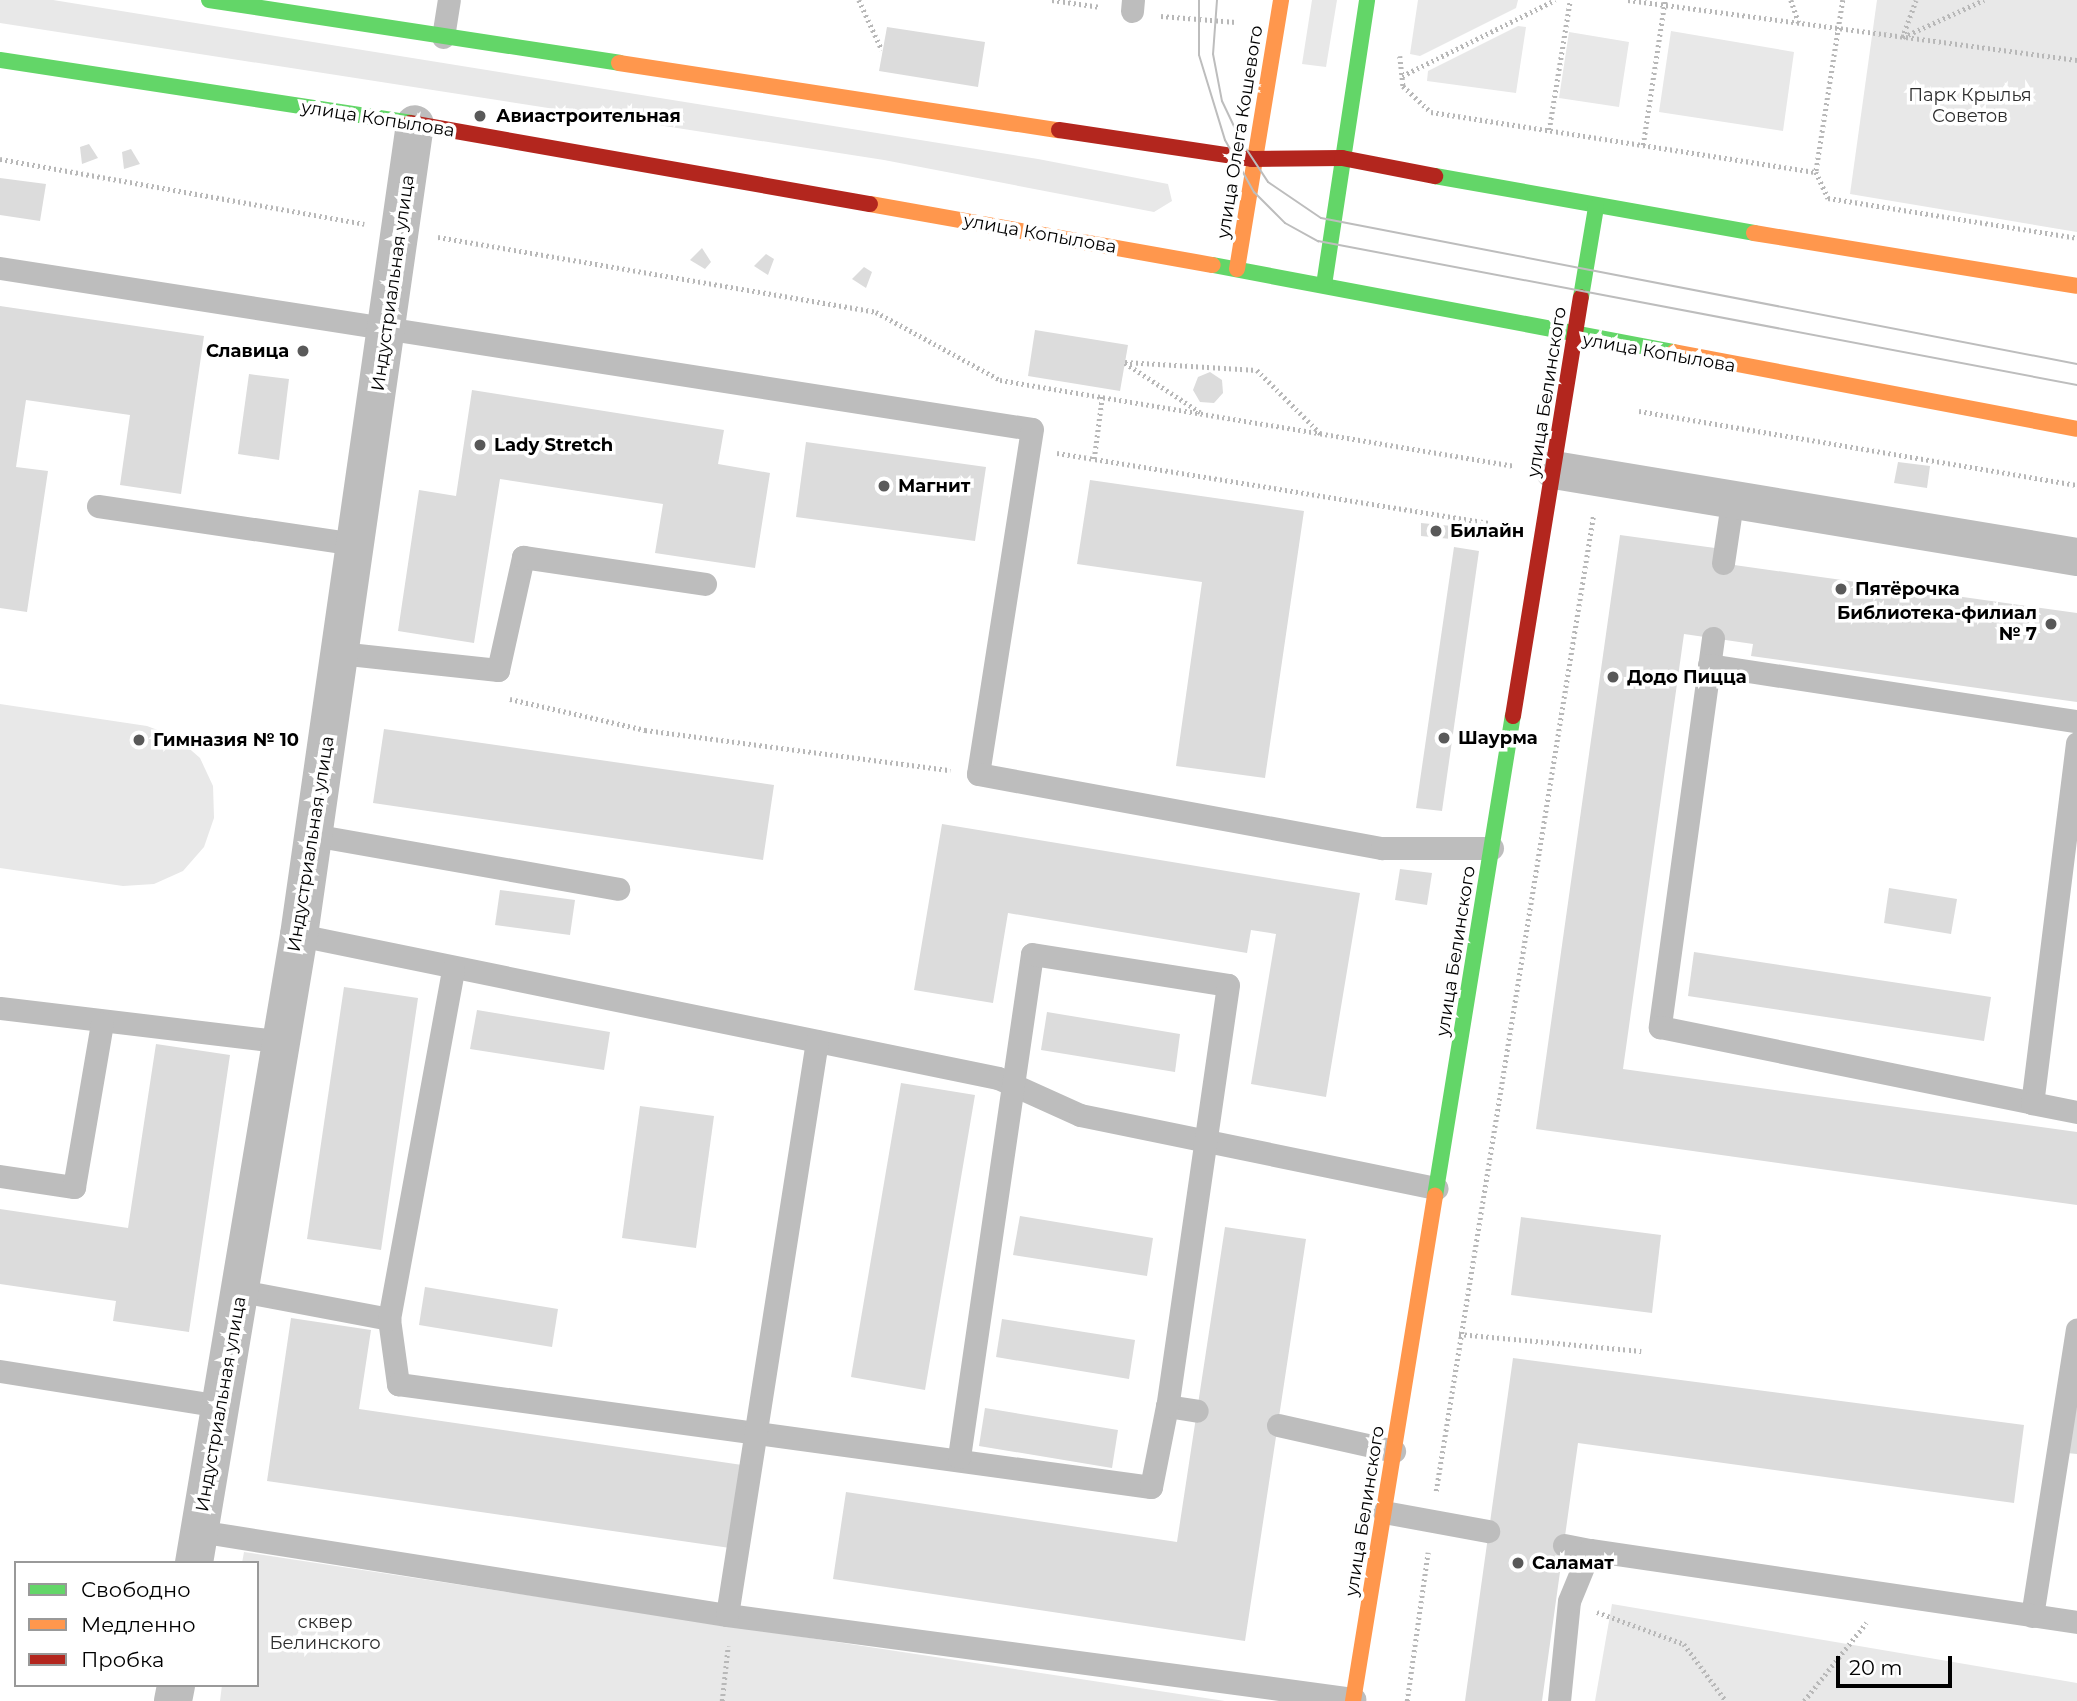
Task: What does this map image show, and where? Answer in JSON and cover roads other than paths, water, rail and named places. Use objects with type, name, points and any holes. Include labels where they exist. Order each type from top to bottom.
[{"type":"main road","points":[[209,0],[1257,160],[1342,158],[1596,207],[2077,286]]},
{"type":"main road","name":"улица Олега Кошевого","points":[[1237,269],[1257,160],[1281,0]]},
{"type":"main road","points":[[1324,285],[1367,0]]},
{"type":"main road","name":"улица Копылова","points":[[0,60],[415,124],[1237,269],[1576,338],[2077,429]]},
{"type":"main road","name":"улица Белинского","points":[[1353,1700],[1596,207]]},
{"type":"street","name":"Индустриальная улица","points":[[196,1547],[241,1291],[277,1041],[299,935],[415,124]]},
{"type":"street","points":[[1554,470],[1733,496],[2077,557]]},
{"type":"lane","points":[[443,37],[449,0]]},
{"type":"lane","points":[[0,268],[1032,429],[978,774],[1381,848],[1492,848]]},
{"type":"lane","points":[[1723,563],[1733,496]]},
{"type":"lane","points":[[98,506],[354,544]]},
{"type":"lane","points":[[339,653],[498,670],[523,557],[705,584]]},
{"type":"lane","points":[[1713,638],[1660,1027],[2077,1112]]},
{"type":"lane","points":[[1709,665],[2077,721]]},
{"type":"lane","points":[[2032,1102],[2077,743]]},
{"type":"lane","points":[[313,835],[618,889]]},
{"type":"lane","points":[[299,935],[453,970],[998,1078],[1013,1090],[1080,1115],[1204,1135],[1339,1172],[1437,1188]]},
{"type":"lane","points":[[453,970],[389,1320],[398,1384],[959,1457],[1151,1487],[1167,1406],[1204,1135],[1228,985],[1032,954],[959,1457]]},
{"type":"lane","points":[[0,1008],[102,1023],[277,1041]]},
{"type":"lane","points":[[0,1176],[74,1187],[102,1023]]},
{"type":"lane","points":[[727,1615],[759,1431],[817,1041]]},
{"type":"lane","points":[[241,1291],[389,1320]]},
{"type":"lane","points":[[2032,1616],[2077,1330]]},
{"type":"lane","points":[[0,1371],[221,1406]]},
{"type":"lane","points":[[1167,1406],[1197,1411]]},
{"type":"lane","points":[[1278,1425],[1394,1451]]},
{"type":"lane","points":[[1384,1512],[1488,1531]]},
{"type":"lane","points":[[1564,1545],[2077,1622]]},
{"type":"lane","points":[[196,1547],[727,1615],[1353,1700]]},
{"type":"lane","points":[[1559,1701],[1569,1601],[1590,1550]]},
{"type":"tram line","points":[[1199,0],[1199,55],[1225,140],[1254,192],[1285,223],[1318,241],[2077,385]]},
{"type":"tram line","points":[[1217,0],[1213,54],[1222,101],[1241,141],[1268,182],[1321,218],[2077,364]]},
{"type":"place","name":"Авиастроительная","points":[[480,116]]},
{"type":"place","name":"Славица","points":[[303,351]]},
{"type":"place","name":"Lady Stretch","points":[[480,445]]},
{"type":"place","name":"Магнит","points":[[884,486]]},
{"type":"place","name":"Билайн","points":[[1436,531]]},
{"type":"place","name":"Пятёрочка","points":[[1841,589]]},
{"type":"place","name":"Библиотека-филиал № 7","points":[[2051,624]]},
{"type":"place","name":"Додо Пицца","points":[[1613,677]]},
{"type":"place","name":"Шаурма","points":[[1444,738]]},
{"type":"place","name":"Гимназия № 10","points":[[139,740]]},
{"type":"place","name":"Саламат","points":[[1518,1563]]},
{"type":"park label","name":"Парк Крылья Советов","points":[[1970,106]]},
{"type":"park label","name":"сквер Белинского","points":[[325,1633]]}]
